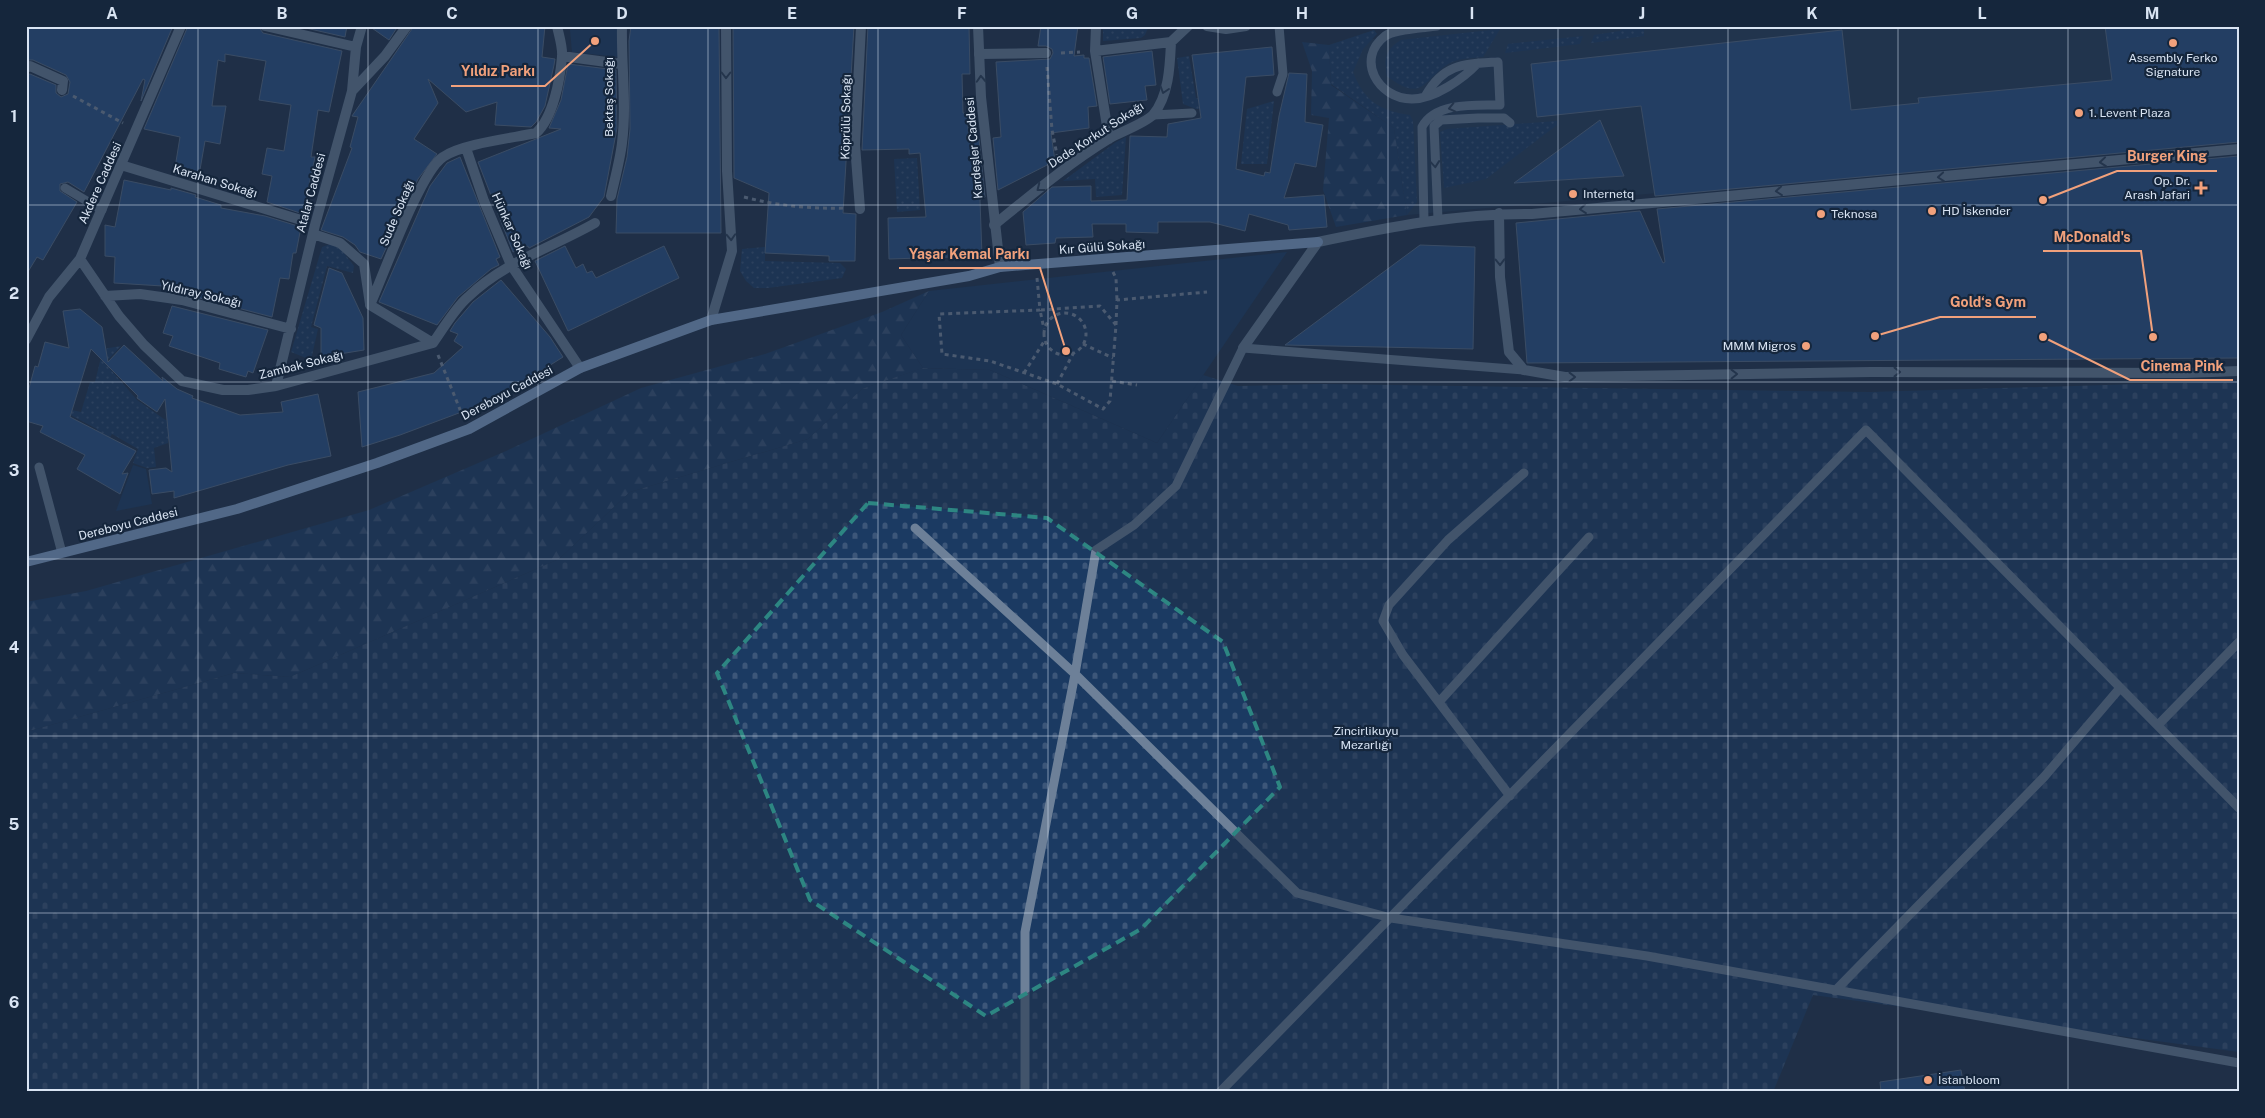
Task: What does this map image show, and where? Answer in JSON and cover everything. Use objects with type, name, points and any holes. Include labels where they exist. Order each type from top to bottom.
[{"type":"main road","name":"Kır Gülü Sokağı","points":[[711,320],[969,276],[1000,267],[1318,242]]},
{"type":"main road","name":"Dereboyu Caddesi","points":[[26,562],[237,509],[469,429],[580,368],[711,320]]},
{"type":"street","name":"Akdere Caddesi","points":[[26,340],[49,297],[80,260],[181,26]]},
{"type":"street","points":[[265,26],[356,47]]},
{"type":"street","points":[[352,91],[356,47],[362,26]]},
{"type":"street","name":"Atalar Caddesi","points":[[276,386],[313,234],[352,91],[385,56],[407,26]]},
{"type":"street","points":[[557,26],[562,56],[621,64]]},
{"type":"street","name":"Bektaş Sokağı","points":[[611,196],[622,142],[624,81],[621,64],[622,26]]},
{"type":"street","points":[[711,320],[732,251],[727,171],[726,26]]},
{"type":"street","name":"Köprülü Sokağı","points":[[860,209],[855,145],[862,26]]},
{"type":"street","name":"Kardeşler Caddesi","points":[[978,26],[994,225],[1000,267]]},
{"type":"street","points":[[1096,26],[1095,51],[1109,139]]},
{"type":"street","points":[[1095,51],[1171,42],[1188,26]]},
{"type":"street","points":[[1207,26],[1226,29],[1246,26]]},
{"type":"street","name":"Dede Korkut Sokağı","points":[[994,225],[1061,173],[1109,139],[1153,115],[1165,91],[1170,65],[1171,42]]},
{"type":"street","points":[[979,54],[1046,57]]},
{"type":"street","name":"Sude Sokağı","points":[[370,305],[420,187],[442,157],[466,148],[536,133],[550,116],[562,56]]},
{"type":"street","points":[[26,68],[30,66],[63,81],[62,90]]},
{"type":"street","name":"Hünkar Sokağı","points":[[466,148],[484,201],[512,265],[580,368]]},
{"type":"street","points":[[1243,348],[1318,242],[1438,219],[1499,213],[1532,214],[2239,149]]},
{"type":"street","name":"Karahan Sokağı","points":[[121,165],[301,220]]},
{"type":"street","points":[[1499,213],[1500,277],[1509,352],[1524,370],[1565,377],[1870,372],[2185,373],[2239,371]]},
{"type":"street","points":[[313,234],[340,243],[364,264],[370,305],[433,343],[468,297],[512,265],[595,223]]},
{"type":"street","name":"Zambak Sokağı","points":[[80,260],[105,296],[144,345],[182,381],[222,390],[248,390],[276,386],[433,343]]},
{"type":"street","name":"Yıldıray Sokağı","points":[[105,296],[140,294],[182,300],[290,329]]},
{"type":"lane","points":[[1277,92],[1283,74],[1278,26]]},
{"type":"lane","points":[[1424,221],[1422,127],[1425,121],[1444,110],[1460,106],[1500,105],[1498,62],[1462,64],[1437,78],[1426,95],[1414,100],[1389,94],[1377,83],[1371,68],[1370,56],[1374,47],[1386,35],[1437,26]]},
{"type":"lane","points":[[1153,115],[1192,113]]},
{"type":"lane","points":[[1438,219],[1434,126],[1441,120],[1483,118],[1504,118],[1510,123]]},
{"type":"lane","points":[[65,188],[102,210]]},
{"type":"lane","points":[[1025,1092],[1025,932],[1075,674],[1096,550],[1134,525],[1176,486],[1243,348],[1524,370]]},
{"type":"lane","points":[[1220,1092],[1866,430],[2239,808]]},
{"type":"lane","points":[[39,467],[62,553]]},
{"type":"lane","points":[[1510,796],[1403,655],[1384,621],[1389,605],[1448,540],[1524,473]]},
{"type":"lane","points":[[915,528],[1075,674],[1297,893],[1391,918],[1647,956],[2239,1064]]},
{"type":"lane","points":[[1438,702],[1589,537]]},
{"type":"lane","points":[[2158,725],[2239,642]]},
{"type":"lane","points":[[1835,991],[2044,777],[2120,688]]},
{"type":"path","points":[[1061,173],[1052,130],[1046,57],[1095,51]]},
{"type":"path","points":[[62,90],[137,130]]},
{"type":"path","points":[[762,202],[810,209],[860,209]]},
{"type":"path","points":[[1036,264],[1045,340],[1052,350],[1063,354],[1074,352]]},
{"type":"path","points":[[1116,278],[1117,300],[1116,325],[1112,381],[1110,401],[1103,409],[1057,384],[990,361],[942,354],[939,314],[1100,306],[1116,325]]},
{"type":"path","points":[[1117,300],[1206,292]]},
{"type":"path","points":[[1044,328],[1050,318],[1061,313],[1073,314],[1082,322],[1086,333],[1083,344],[1074,352],[1057,384]]},
{"type":"path","points":[[1024,373],[1045,340]]},
{"type":"path","points":[[433,343],[469,429]]},
{"type":"path","points":[[1083,344],[1113,358]]},
{"type":"path","points":[[1112,381],[1137,385]]},
{"type":"highlighted area","points":[[868,503],[1047,518],[1223,642],[1280,787],[1141,929],[986,1016],[810,900],[717,673]]},
{"type":"shaded area","points":[[1468,26],[2239,26],[2239,142],[1407,215],[1394,128],[1331,84],[1329,45]]},
{"type":"green space","points":[[1103,26],[1149,26],[1145,35],[1141,38],[1103,41]]},
{"type":"green space","points":[[1624,26],[1644,26],[1644,36],[1591,43],[1594,35],[1620,31]]},
{"type":"green space","points":[[619,29],[618,57],[572,52],[570,30]]},
{"type":"green space","points":[[1500,29],[1483,57],[1452,62],[1424,85],[1417,88],[1400,85],[1387,76],[1387,55],[1392,47],[1401,40]]},
{"type":"green space","points":[[1374,30],[1377,34],[1363,49],[1353,72],[1362,90],[1374,103],[1390,111],[1410,115],[1413,121],[1417,202],[1407,215],[1394,128],[1331,84],[1329,45]]},
{"type":"green space","points":[[1583,36],[1580,44],[1505,53],[1508,44]]},
{"type":"green space","points":[[1302,42],[1329,45],[1331,85],[1394,128],[1407,215],[1336,227],[1323,190],[1329,118],[1311,115],[1312,71]]},
{"type":"green space","points":[[1189,56],[1196,98],[1222,101],[1223,107],[1196,109],[1183,104],[1177,58]]},
{"type":"green space","points":[[1274,101],[1267,164],[1241,164],[1247,109]]},
{"type":"green space","points":[[1557,121],[1557,125],[1486,179],[1444,188],[1440,132],[1447,129]]},
{"type":"green space","points":[[1126,137],[1122,195],[1096,197],[1095,179],[1063,181],[1116,142]]},
{"type":"green space","points":[[917,158],[920,210],[897,212],[894,159]]},
{"type":"green space","points":[[330,244],[340,248],[354,266],[353,273],[327,266],[311,327],[318,329],[311,360],[291,352],[322,247]]},
{"type":"green space","points":[[765,247],[765,261],[840,263],[846,269],[842,278],[768,288],[754,288],[746,281],[740,271],[742,249]]},
{"type":"green space","points":[[1287,252],[1157,443],[990,370],[923,368],[901,335],[929,291]]},
{"type":"green space","points":[[929,291],[901,335],[923,368],[862,389],[808,439],[630,492],[559,559],[290,677],[234,673],[26,732],[26,602],[86,591],[369,510],[506,451],[641,388],[765,354],[882,312]]},
{"type":"green space","points":[[121,346],[105,363],[137,400],[164,419],[200,435],[199,437],[168,439],[168,443],[154,448],[156,467],[147,468],[133,463],[138,449],[112,434],[106,443],[94,436],[97,429],[63,411],[63,408],[81,412],[90,382],[95,382],[103,349]]},
{"type":"green space","name":"Zincirlikuyu Mezarlığı","points":[[922,368],[990,370],[1157,443],[1203,375],[1238,386],[1321,384],[1870,392],[2239,381],[2239,1052],[1813,995],[1773,1092],[26,1092],[26,732],[234,673],[290,677],[559,559],[630,492],[808,439],[862,389]]},
{"type":"green space","points":[[133,465],[146,469],[152,504],[116,511]]},
{"type":"building","points":[[26,26],[173,26],[141,101],[145,80],[143,79],[84,192],[68,182],[60,184],[60,191],[77,202],[43,260],[37,257],[26,275],[26,75],[30,74],[56,85],[56,93],[61,97],[68,94],[70,82],[66,75],[33,60],[26,60]]},
{"type":"building","points":[[188,26],[258,26],[263,33],[342,51],[329,112],[318,110],[311,157],[315,157],[303,214],[267,202],[272,176],[262,174],[267,148],[284,151],[291,105],[259,100],[266,61],[225,54],[225,62],[218,60],[212,106],[226,106],[220,144],[205,141],[198,181],[174,174],[180,137],[144,129]]},
{"type":"building","points":[[297,26],[347,26],[345,37]]},
{"type":"building","points":[[369,26],[398,26],[389,40]]},
{"type":"building","points":[[414,26],[545,26],[542,57],[555,59],[545,106],[531,127],[495,125],[497,102],[466,112],[428,79],[438,103],[414,139],[437,154],[418,179],[381,259],[360,252],[355,245],[343,237],[321,230],[352,148],[350,147],[358,117],[352,116]]},
{"type":"building","points":[[631,26],[719,26],[721,233],[616,233],[617,199],[627,157],[630,129],[629,41]]},
{"type":"building","points":[[733,26],[854,26],[843,213],[856,214],[855,261],[829,261],[829,256],[765,253],[769,193],[734,178]]},
{"type":"building","points":[[868,26],[969,26],[970,74],[962,74],[963,113],[967,113],[969,140],[979,139],[985,197],[980,200],[982,256],[889,259],[888,218],[926,217],[920,153],[909,154],[909,149],[862,150]]},
{"type":"building","points":[[1041,26],[1078,26],[1074,56],[1084,55],[1084,58],[1089,58],[1097,106],[1088,107],[1089,128],[1051,133],[1055,161],[998,190],[993,138],[1001,137],[996,62],[1050,59],[1053,53],[1052,49],[1046,46],[1038,46]]},
{"type":"building","points":[[2105,26],[2239,26],[2239,142],[1655,196],[1641,106],[1537,117],[1531,64],[1842,30],[1851,110],[1919,103],[1918,98],[2112,80]]},
{"type":"building","points":[[1272,47],[1274,75],[1246,77],[1236,169],[1264,176],[1265,172],[1270,173],[1279,116],[1289,73],[1307,74],[1305,122],[1323,125],[1316,167],[1295,163],[1284,198],[1324,195],[1327,227],[1289,230],[1288,225],[1249,214],[1245,231],[1210,222],[1158,222],[1158,233],[1126,232],[1126,224],[1092,224],[1093,237],[1056,238],[1055,243],[1026,245],[1023,212],[1052,187],[1091,186],[1091,201],[1127,200],[1130,136],[1167,137],[1168,124],[1201,118],[1192,55]]},
{"type":"building","points":[[1152,51],[1156,85],[1145,86],[1147,100],[1110,104],[1103,57]]},
{"type":"building","points":[[568,64],[616,70],[617,128],[604,197],[589,217],[529,248],[528,246],[513,252],[478,162],[561,129],[549,128],[561,100]]},
{"type":"building","points":[[1600,120],[1624,176],[1514,183]]},
{"type":"building","points":[[2239,156],[2239,358],[1527,363],[1516,223],[1640,211],[1663,263],[1665,262],[1657,209]]},
{"type":"building","points":[[460,157],[500,257],[496,259],[499,265],[491,269],[458,297],[437,325],[379,302],[430,186],[447,163]]},
{"type":"building","points":[[124,180],[171,190],[171,188],[221,205],[221,208],[265,216],[301,227],[296,253],[293,253],[289,279],[280,278],[272,317],[177,292],[179,287],[114,283],[115,257],[105,256],[105,225],[115,227]]},
{"type":"building","points":[[1420,245],[1475,247],[1473,349],[1285,345]]},
{"type":"building","points":[[565,246],[576,268],[583,264],[587,273],[592,271],[596,278],[664,246],[679,278],[568,331],[535,261]]},
{"type":"building","points":[[329,268],[342,273],[363,318],[364,350],[321,357],[321,328],[314,325]]},
{"type":"building","points":[[501,280],[550,337],[563,357],[495,400],[493,397],[475,407],[362,447],[358,392],[434,373],[463,347],[454,341],[458,334],[450,331],[455,323],[473,302]]},
{"type":"building","points":[[172,306],[268,330],[253,373],[248,371],[246,377],[219,369],[220,363],[169,346],[173,336],[163,333]]},
{"type":"building","points":[[80,309],[102,327],[108,362],[124,345],[163,381],[162,377],[177,389],[193,396],[192,398],[240,415],[283,412],[281,402],[318,394],[331,456],[288,465],[174,498],[174,491],[152,494],[149,470],[166,468],[172,472],[165,399],[157,412],[137,398],[138,396],[91,349],[70,417],[136,451],[122,474],[128,473],[120,494],[77,469],[85,455],[40,432],[43,426],[26,421],[26,399],[35,366],[38,367],[45,342],[69,348],[63,311]]},
{"type":"building","name":"İstanbloom","points":[[1961,1070],[1965,1092],[1881,1092],[1880,1082]]},
{"type":"place","name":"Yıldız Parkı","points":[[595,41]]},
{"type":"place","name":"Assembly Ferko Signature","points":[[2173,43]]},
{"type":"place","name":"1. Levent Plaza","points":[[2079,113]]},
{"type":"place","name":"Op. Dr. Arash Jafari","points":[[2201,188]]},
{"type":"place","name":"Internetq","points":[[1573,194]]},
{"type":"place","name":"Burger King","points":[[2043,200]]},
{"type":"place","name":"HD İskender","points":[[1932,211]]},
{"type":"place","name":"Teknosa","points":[[1821,214]]},
{"type":"place","name":"Gold‘s Gym","points":[[1875,336]]},
{"type":"place","name":"Cinema Pink","points":[[2043,337]]},
{"type":"place","name":"McDonald's","points":[[2153,337]]},
{"type":"place","name":"MMM Migros","points":[[1806,346]]},
{"type":"place","name":"Yaşar Kemal Parkı","points":[[1066,351]]},
{"type":"place","name":"İstanbloom","points":[[1928,1080]]}]
